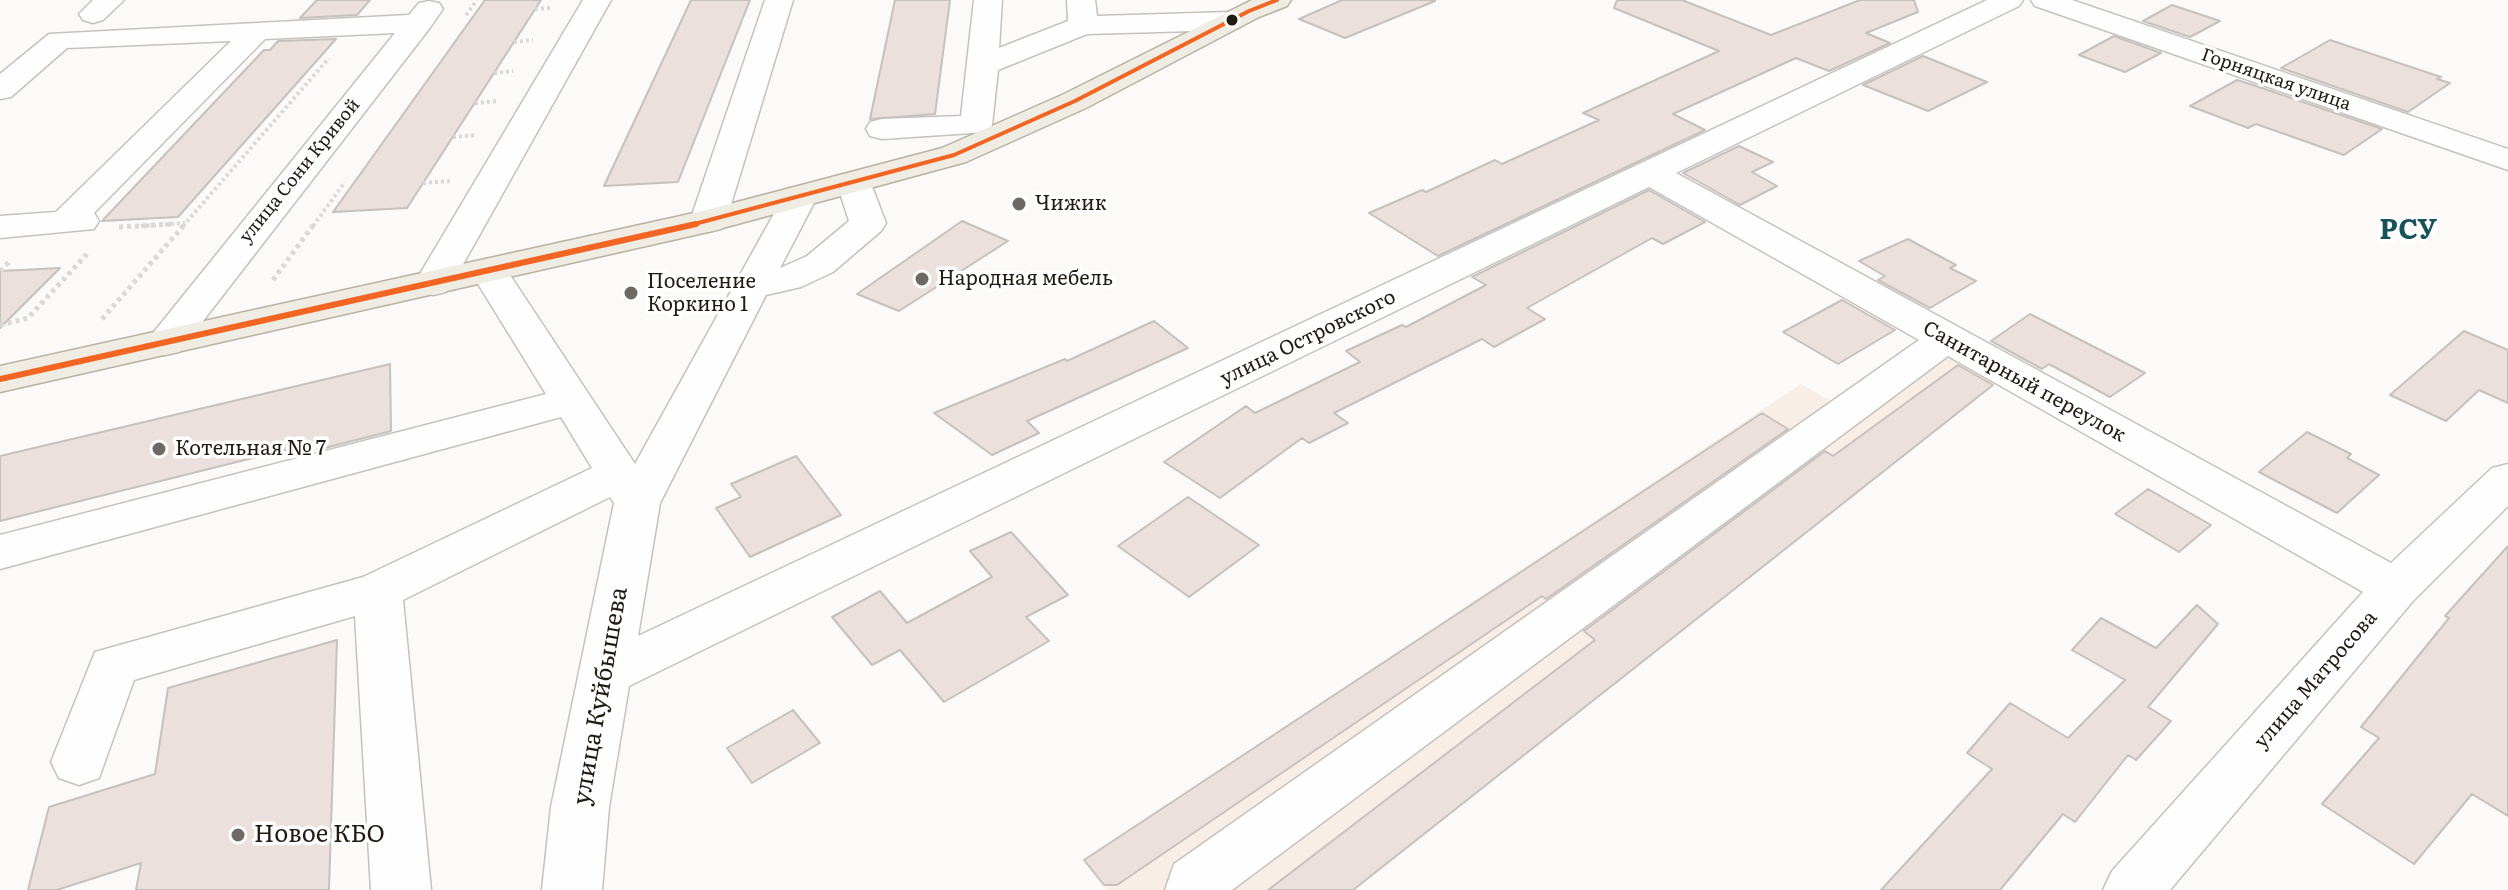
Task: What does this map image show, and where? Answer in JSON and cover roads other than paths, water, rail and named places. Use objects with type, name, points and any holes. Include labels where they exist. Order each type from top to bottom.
[{"type":"main road","points":[[0,379],[708,221],[954,155],[1008,133],[1277,0]]},
{"type":"street","points":[[0,227],[88,221],[265,26],[294,0]]},
{"type":"street","points":[[433,284],[597,0]]},
{"type":"street","points":[[708,221],[779,0]]},
{"type":"street","points":[[882,129],[976,125],[988,0]]},
{"type":"street","name":"улица Островского","points":[[605,674],[2009,0]]},
{"type":"street","name":"Горняцкая улица","points":[[2045,0],[2508,160]]},
{"type":"street","points":[[141,36],[204,7]]},
{"type":"street","points":[[983,65],[1082,12],[1230,21]]},
{"type":"street","points":[[0,90],[59,40],[265,26],[358,25],[438,16]]},
{"type":"street","name":"улица Сони Кривой","points":[[165,343],[438,16]]},
{"type":"street","name":"Санитарный переулок","points":[[1652,174],[2396,588]]},
{"type":"street","points":[[752,287],[788,279],[820,264],[868,223],[854,184]]},
{"type":"street","name":"улица Куйбышева","points":[[572,890],[580,807],[605,674],[626,489],[752,287],[798,199]]},
{"type":"street","points":[[79,762],[113,666],[378,591],[626,489],[574,400],[489,271]]},
{"type":"street","points":[[1195,890],[1195,883],[1946,339]]},
{"type":"street","points":[[0,552],[574,400]]},
{"type":"street","name":"улица Матросова","points":[[2133,890],[2396,588],[2508,479]]},
{"type":"street","points":[[378,591],[401,890]]},
{"type":"place","name":"Чижик","points":[[1019,204]]},
{"type":"place","name":"Народная мебель","points":[[922,279]]},
{"type":"place","name":"Поселение Коркино 1","points":[[631,293]]},
{"type":"place","name":"Котельная № 7","points":[[159,449]]},
{"type":"place","name":"Новое КБО","points":[[238,835]]},
{"type":"district","name":"РСУ","points":[[2408,231]]}]
